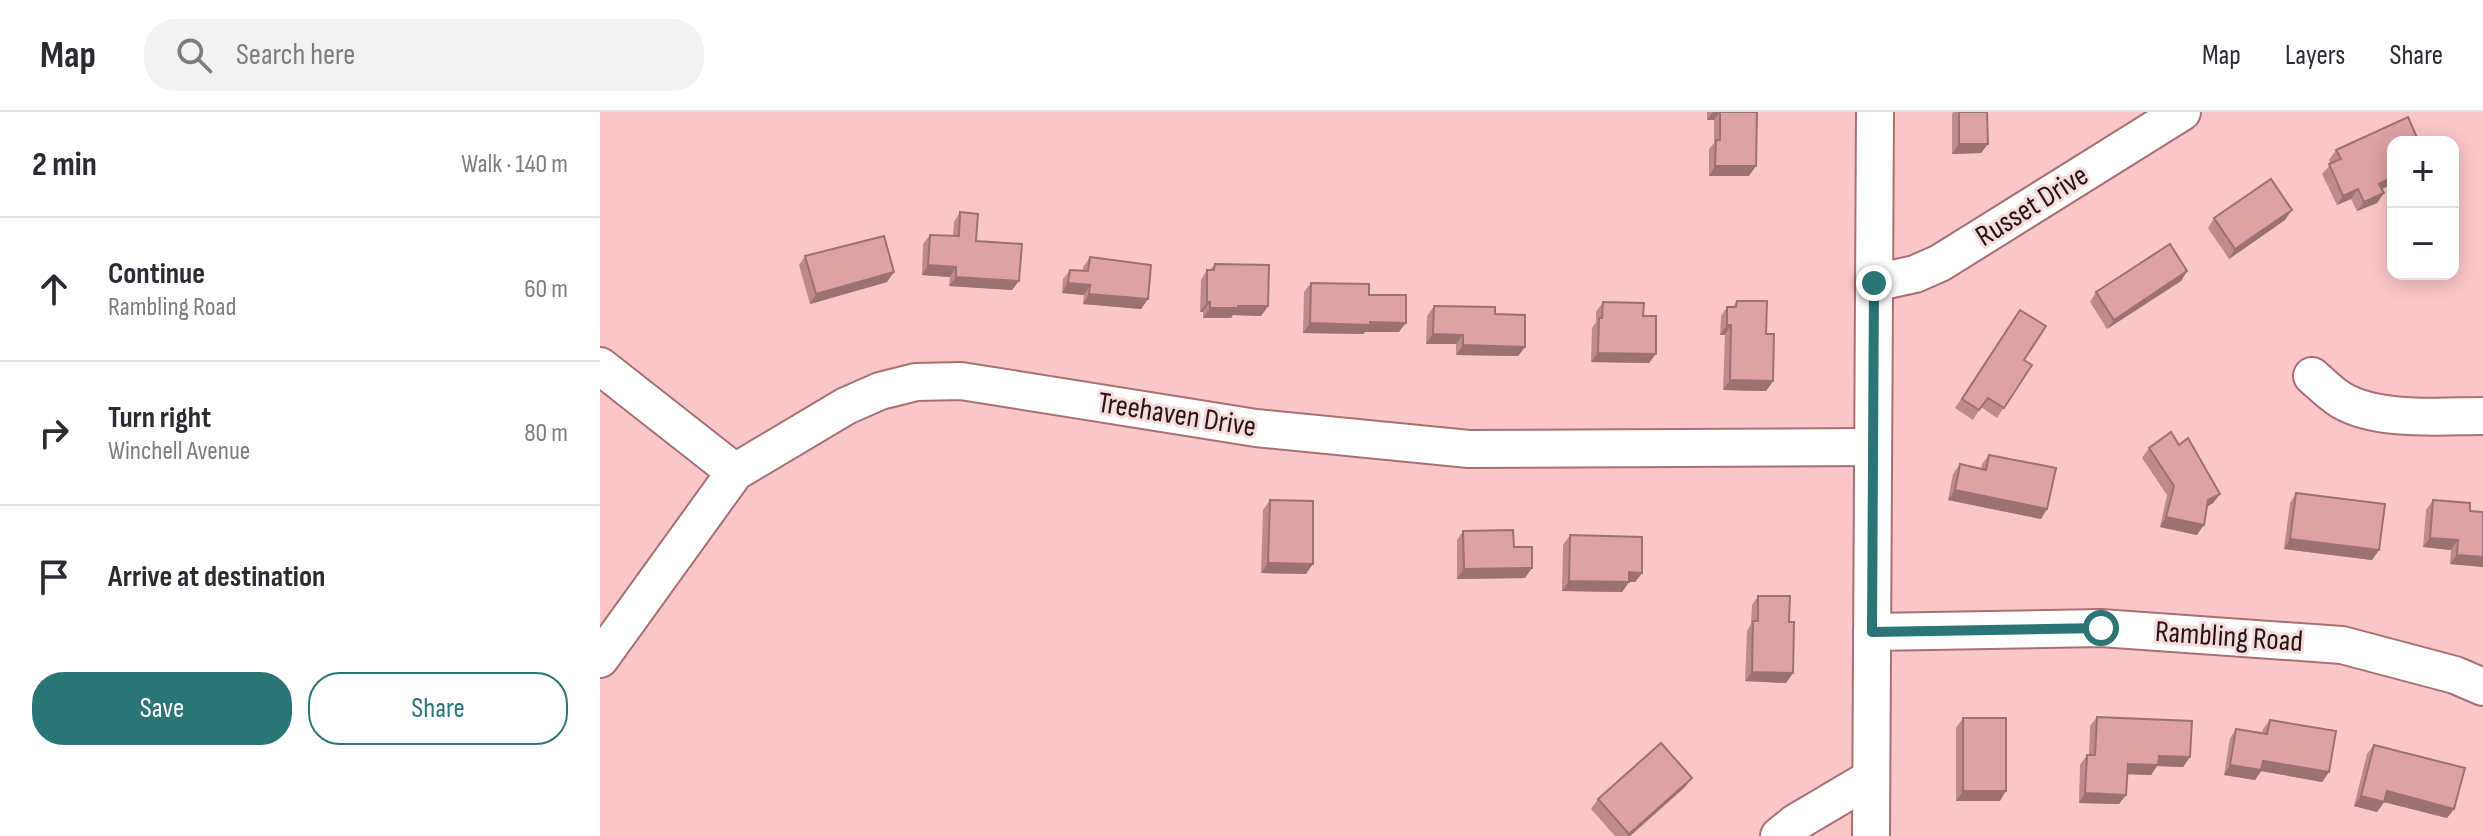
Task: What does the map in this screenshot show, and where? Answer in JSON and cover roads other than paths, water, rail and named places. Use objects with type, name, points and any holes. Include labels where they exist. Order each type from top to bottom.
[{"type":"street","points":[[1871,836],[1875,112]]},
{"type":"street","name":"Russet Drive","points":[[1874,283],[1915,274],[1940,263],[2182,112]]},
{"type":"street","points":[[600,366],[735,472]]},
{"type":"street","points":[[2312,376],[2341,400],[2368,411],[2483,416]]},
{"type":"street","name":"Treehaven Drive","points":[[600,659],[735,472],[846,406],[880,391],[916,382],[961,381],[1256,428],[1469,449],[1872,447]]},
{"type":"street","name":"Rambling Road","points":[[1872,632],[2101,628],[2342,645],[2455,675],[2483,687]]},
{"type":"street","points":[[1779,836],[1795,823],[1871,778]]}]
